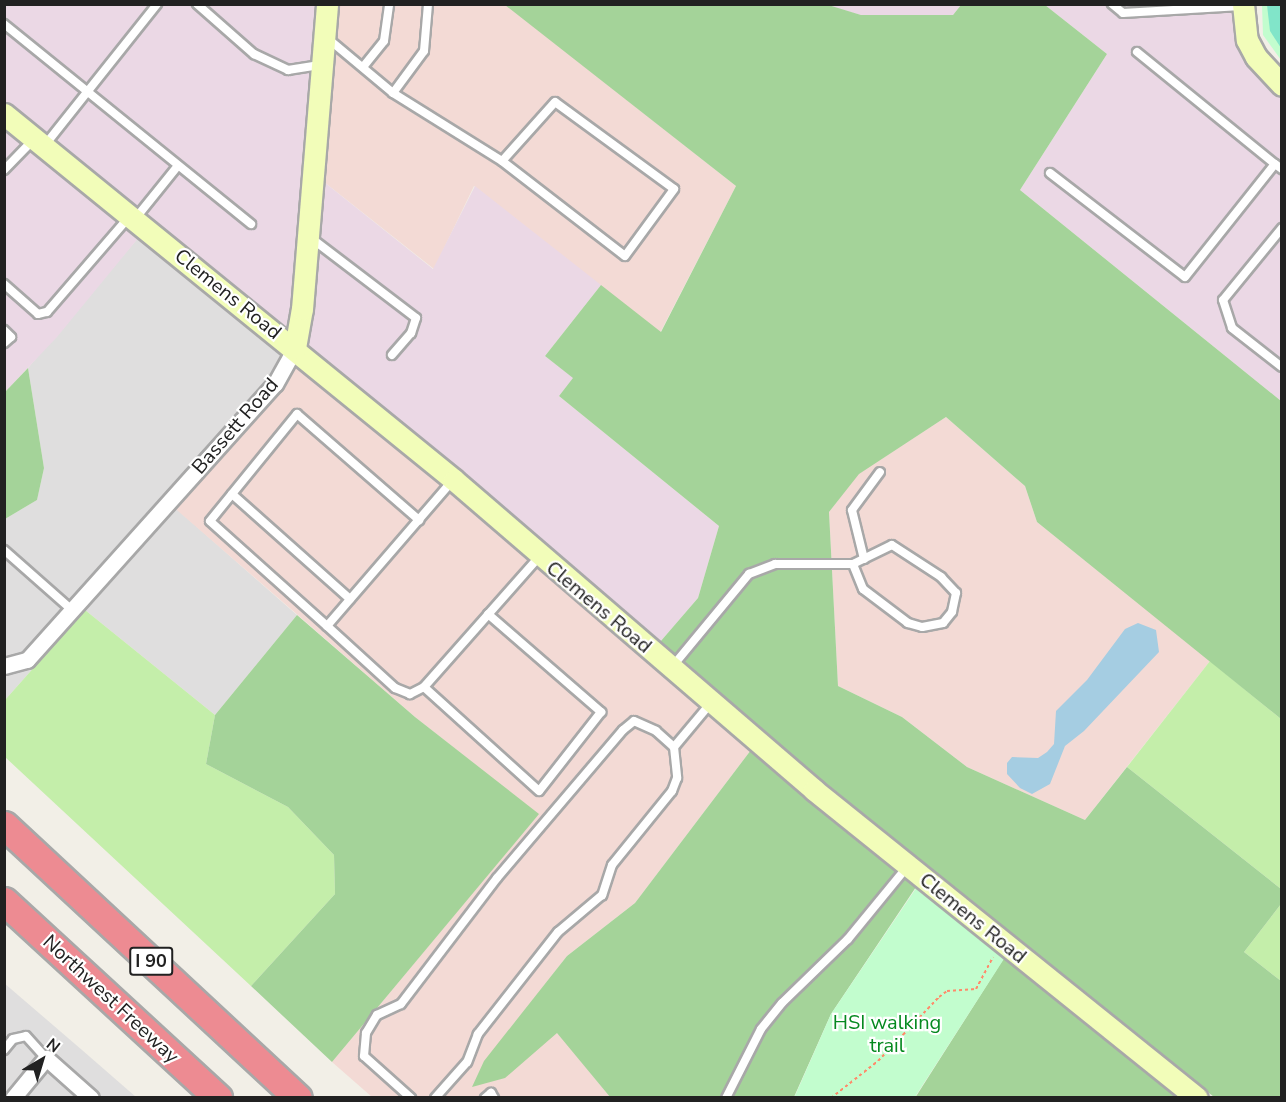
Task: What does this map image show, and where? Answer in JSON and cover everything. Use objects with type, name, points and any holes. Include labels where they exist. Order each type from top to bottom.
[{"type":"highway","name":"I 90","points":[[4,825],[298,1098]]},
{"type":"highway","name":"Northwest Freeway","points":[[4,901],[218,1098]]},
{"type":"street","name":"Bassett Road","points":[[4,666],[27,660],[275,384],[295,348],[302,315],[327,4]]},
{"type":"street","points":[[1243,5],[1247,40],[1256,57],[1281,85]]},
{"type":"street","name":"Clemens Road","points":[[4,114],[295,348],[454,480],[671,669],[908,866],[1192,1096]]},
{"type":"street","points":[[13,1098],[46,1058],[91,1098]]},
{"type":"lane","points":[[4,170],[39,142],[87,94],[157,4]]},
{"type":"lane","points":[[197,4],[254,54],[288,70],[321,64]]},
{"type":"lane","points":[[363,67],[384,41],[389,4]]},
{"type":"lane","points":[[393,93],[424,51],[428,4]]},
{"type":"lane","points":[[1112,4],[1123,14],[1243,5]]},
{"type":"lane","points":[[4,24],[87,94],[252,224]]},
{"type":"lane","points":[[325,36],[393,93],[502,161],[625,256],[674,189],[555,102],[502,161]]},
{"type":"lane","points":[[1050,173],[1185,277],[1278,166],[1137,52]]},
{"type":"lane","points":[[4,284],[38,314],[47,312],[177,166]]},
{"type":"lane","points":[[1281,228],[1223,300],[1232,328],[1281,368]]},
{"type":"lane","points":[[308,235],[416,318],[411,333],[392,355]]},
{"type":"lane","points":[[4,330],[11,336],[4,344]]},
{"type":"lane","points":[[419,520],[297,414],[210,521],[395,688],[410,694],[424,687],[540,556]]},
{"type":"lane","points":[[864,559],[852,510],[880,472]]},
{"type":"lane","points":[[327,626],[454,480]]},
{"type":"lane","points":[[232,494],[350,599]]},
{"type":"lane","points":[[671,669],[748,574],[775,564],[853,564],[892,545],[941,577],[956,593],[952,612],[943,623],[922,627],[908,623],[863,589],[853,564]]},
{"type":"lane","points":[[4,550],[72,610]]},
{"type":"lane","points":[[424,687],[539,791],[601,712],[488,615]]},
{"type":"lane","points":[[674,747],[711,702]]},
{"type":"lane","points":[[411,1098],[364,1056],[366,1033],[377,1015],[401,1004],[505,869],[623,730],[634,721],[656,730],[674,747],[677,778],[672,791],[612,866],[602,895],[558,932],[478,1034],[467,1062],[435,1098]]},
{"type":"lane","points":[[726,1098],[761,1029],[782,1003],[848,939],[908,866]]},
{"type":"lane","points":[[4,1050],[13,1039],[26,1036],[46,1058]]},
{"type":"lane","points":[[485,1098],[491,1093],[494,1098]]},
{"type":"path","points":[[831,1098],[878,1060],[939,997],[947,991],[976,989],[987,963],[995,954]]},
{"type":"shaded area","points":[[505,4],[736,186],[660,333],[474,186],[434,269],[319,178],[334,5]]},
{"type":"shaded area","points":[[5,5],[318,5],[293,339],[149,225],[57,337],[5,392]]},
{"type":"shaded area","points":[[825,5],[961,5],[953,15],[861,15]]},
{"type":"shaded area","points":[[1045,5],[1236,5],[1281,91],[1281,401],[1020,190],[1107,54]]},
{"type":"shaded area","points":[[319,178],[433,269],[475,186],[601,285],[545,356],[574,378],[559,396],[719,526],[698,598],[654,649],[306,346]]},
{"type":"shaded area","points":[[149,225],[293,339],[267,382],[163,497],[297,615],[215,715],[85,610],[5,700],[5,519],[37,500],[44,468],[28,368]]},
{"type":"shaded area","points":[[288,347],[751,750],[635,903],[567,956],[532,1001],[610,1097],[372,1097],[332,1062],[538,814],[415,717],[163,498],[267,382]]},
{"type":"shaded area","points":[[946,417],[1025,486],[1037,522],[1210,661],[1085,820],[967,767],[902,717],[838,686],[829,512],[858,474]]},
{"type":"shaded area","points":[[4,983],[82,1050],[136,1097],[5,1097]]},
{"type":"green space","points":[[825,4],[861,15],[953,15],[961,5],[1045,5],[1107,54],[1020,190],[1281,401],[1281,719],[1037,522],[1025,486],[946,417],[859,474],[829,512],[838,686],[902,717],[967,767],[1085,820],[1127,767],[1281,889],[1281,904],[1244,952],[1281,981],[1281,1097],[1214,1097],[654,649],[698,598],[719,526],[559,396],[573,378],[545,356],[601,285],[661,332],[736,186],[505,5]]},
{"type":"green space","points":[[1262,5],[1281,5],[1281,60],[1263,35]]},
{"type":"green space","points":[[1267,5],[1281,5],[1281,48],[1270,31]]},
{"type":"green space","points":[[28,368],[44,468],[37,500],[5,519],[5,392]]},
{"type":"green space","points":[[85,610],[215,715],[206,764],[288,807],[334,855],[335,894],[251,986],[5,757],[5,700]]},
{"type":"green space","points":[[297,615],[415,717],[539,814],[332,1062],[251,986],[335,894],[334,855],[288,807],[206,764],[215,715]]},
{"type":"green space","points":[[1210,661],[1281,719],[1281,889],[1127,767]]},
{"type":"green space","points":[[751,750],[916,887],[831,1014],[794,1097],[610,1097],[557,1033],[505,1078],[472,1087],[484,1061],[567,956],[635,903]]},
{"type":"green space","name":"HSI walking trail","points":[[923,878],[1011,948],[915,1097],[794,1098],[831,1014]]},
{"type":"green space","points":[[1281,904],[1281,981],[1244,952]]},
{"type":"green space","points":[[1006,955],[1177,1091],[1175,1098],[915,1098]]},
{"type":"water","points":[[1138,623],[1156,630],[1159,652],[1084,731],[1065,746],[1050,784],[1032,794],[1020,788],[1007,774],[1007,763],[1012,757],[1038,758],[1047,752],[1054,744],[1056,711],[1087,680],[1125,629]]}]
